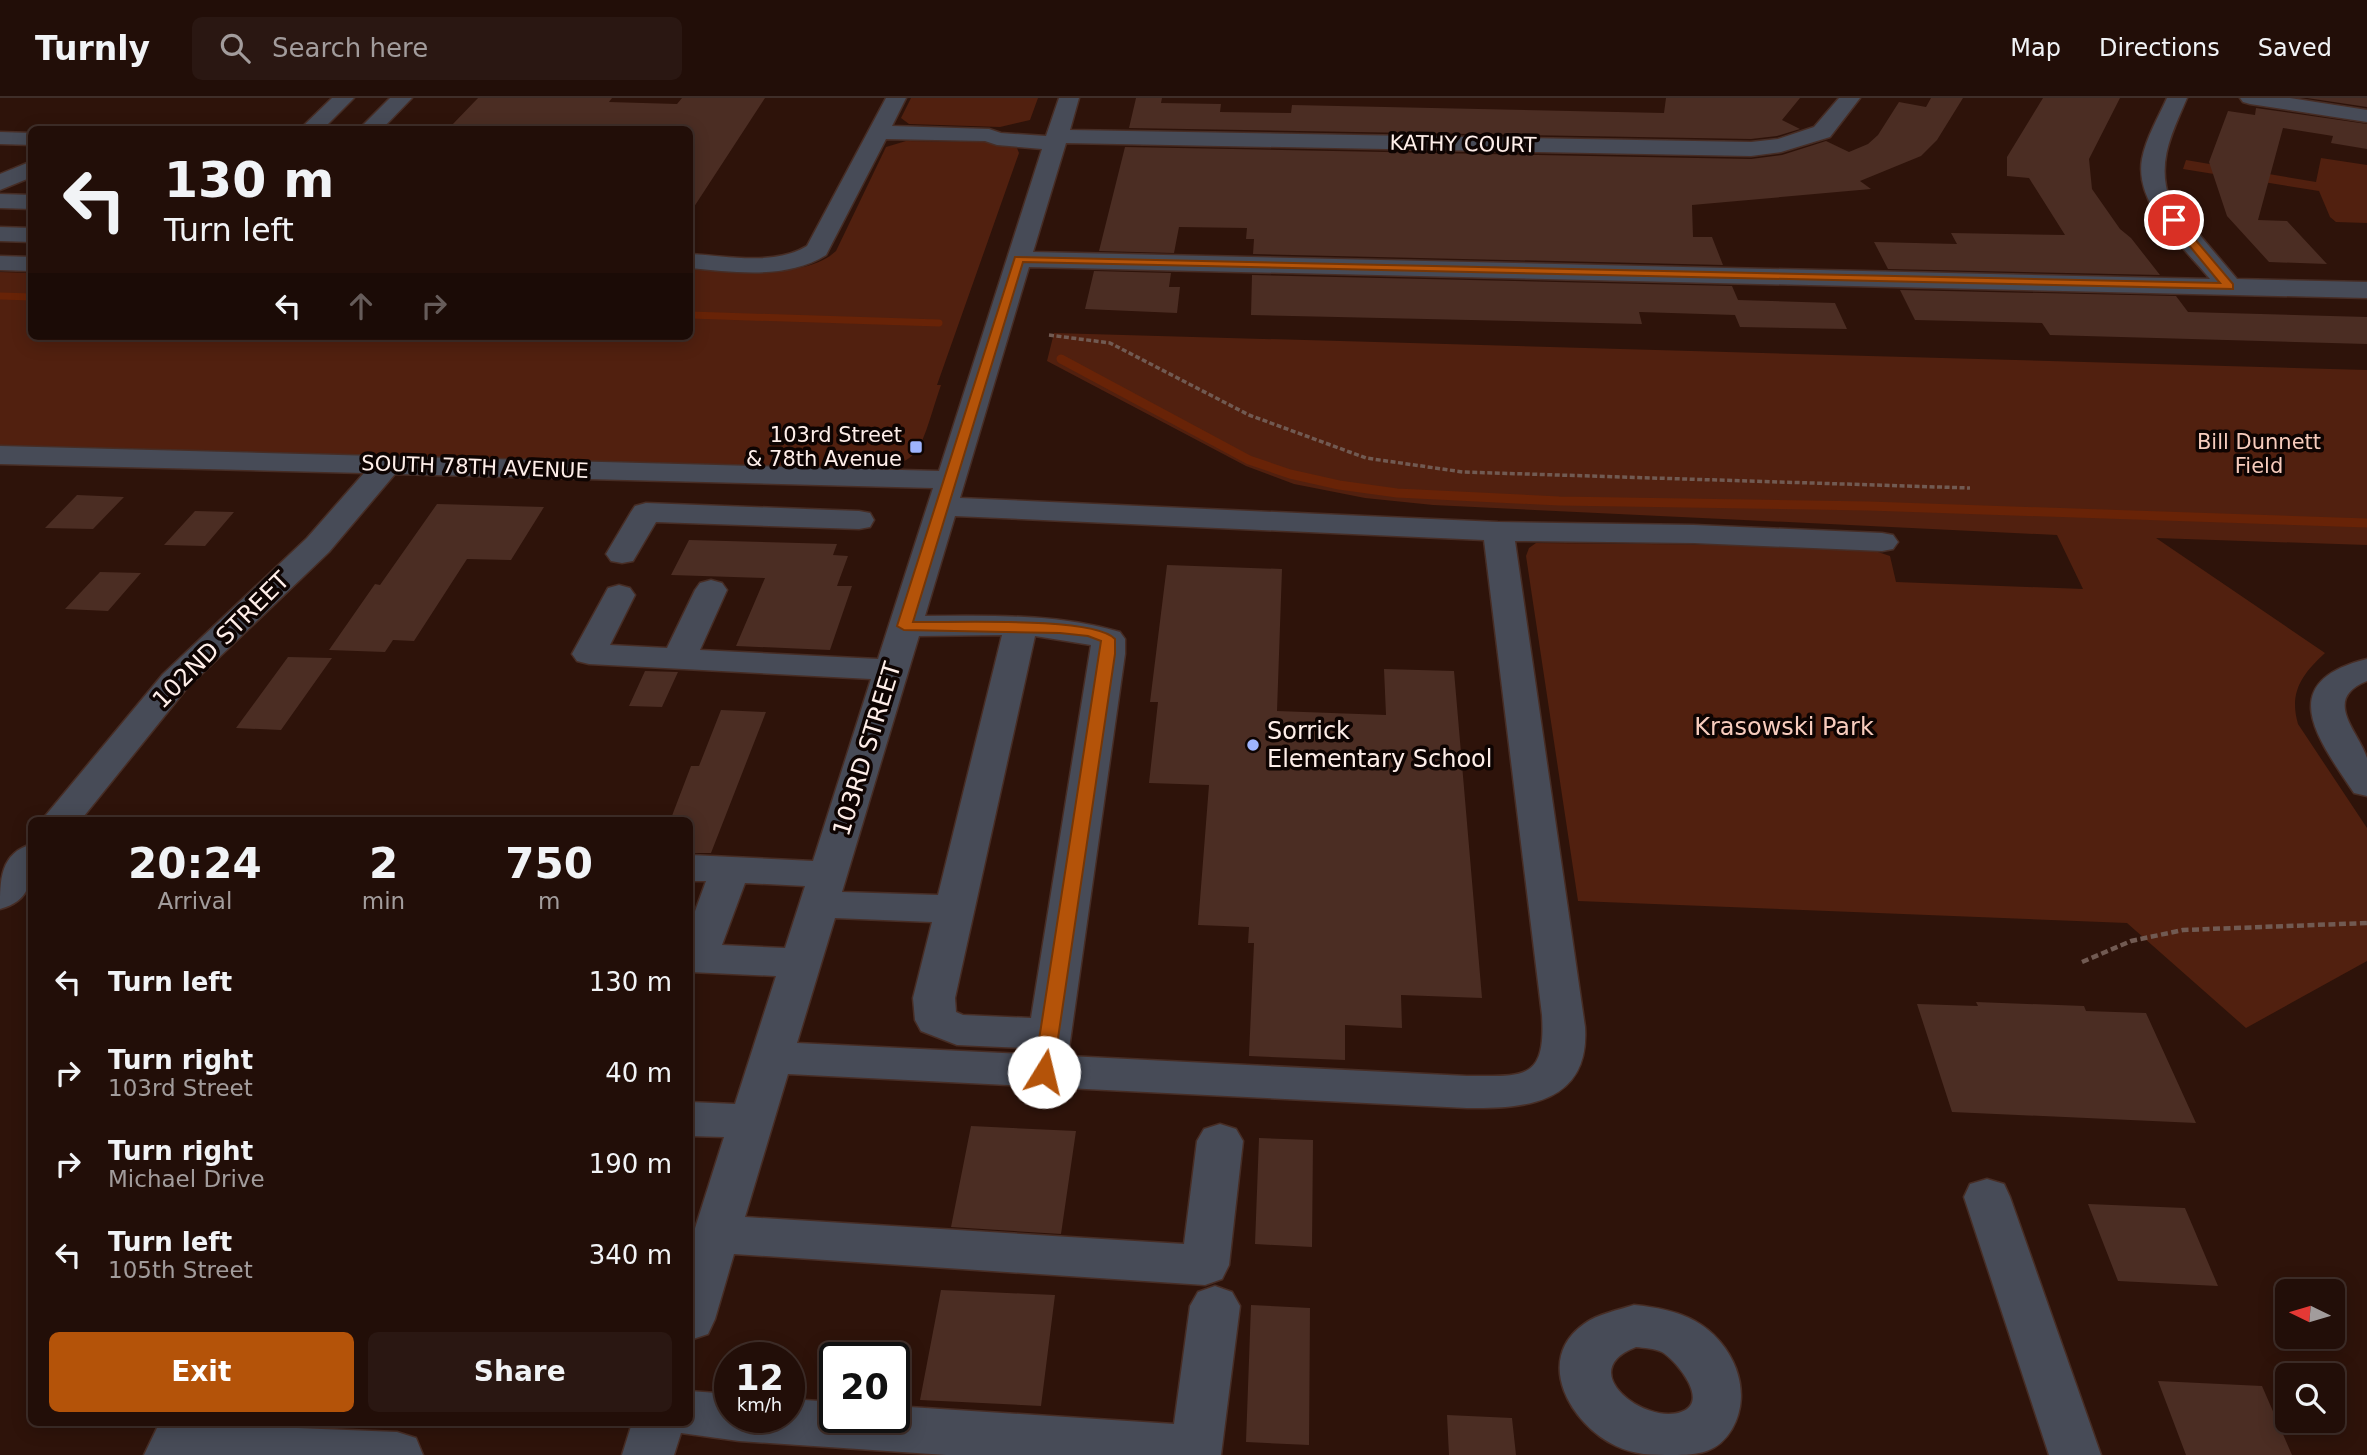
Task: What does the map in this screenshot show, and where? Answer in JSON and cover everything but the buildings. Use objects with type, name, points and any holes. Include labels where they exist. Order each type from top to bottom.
[{"type":"street","points":[[313,126],[344,98]]},
{"type":"street","points":[[372,126],[402,98]]},
{"type":"street","points":[[693,261],[778,264],[801,261],[810,256],[817,250],[896,98]]},
{"type":"street","name":"103RD STREET","points":[[693,1299],[716,1234],[1069,98]]},
{"type":"street","name":"KATHY COURT","points":[[880,132],[989,135],[998,139],[1057,135],[1751,149],[1792,143],[1822,132],[1850,98]]},
{"type":"street","points":[[2176,98],[2152,159],[2151,186],[2159,202],[2229,286]]},
{"type":"street","points":[[2250,98],[2367,116]]},
{"type":"street","points":[[0,138],[28,139]]},
{"type":"street","points":[[0,154],[28,155]]},
{"type":"street","points":[[0,201],[28,202]]},
{"type":"street","points":[[0,234],[28,235]]},
{"type":"street","points":[[1019,259],[2367,290]]},
{"type":"street","points":[[0,263],[28,264]]},
{"type":"street","name":"SOUTH 78TH AVENUE","points":[[0,455],[756,474],[946,493],[1498,531],[1694,534],[1882,542]]},
{"type":"street","name":"102ND STREET","points":[[63,817],[184,671],[318,545],[388,464]]},
{"type":"street","points":[[732,516],[756,474]]},
{"type":"street","points":[[622,554],[646,512],[859,520]]},
{"type":"street","points":[[771,1057],[1047,1053],[1467,1092],[1494,1092],[1538,1086],[1559,1065],[1564,1042],[1563,1015],[1498,531]]},
{"type":"street","points":[[619,595],[589,654],[891,670]]},
{"type":"street","points":[[904,626],[1091,632],[1108,639],[1108,654],[1047,1053]]},
{"type":"street","points":[[1020,628],[934,998],[936,1020],[957,1030],[1047,1053]]},
{"type":"street","points":[[2353,675],[2328,696],[2326,713],[2334,735],[2367,785]]},
{"type":"street","points":[[0,895],[28,861]]},
{"type":"street","points":[[693,868],[730,870],[823,889],[954,909]]},
{"type":"street","points":[[730,870],[693,958],[800,962]]},
{"type":"street","points":[[693,1119],[751,1121]]},
{"type":"street","points":[[716,1234],[1205,1265],[1220,1141]]},
{"type":"street","points":[[1987,1197],[2075,1455]]},
{"type":"street","points":[[805,1422],[1197,1449],[1215,1306]]},
{"type":"street","points":[[693,1414],[714,1416]]},
{"type":"street","points":[[648,1455],[657,1426]]},
{"type":"street","points":[[170,1455],[176,1444],[397,1455]]},
{"type":"lane","points":[[680,657],[711,590]]},
{"type":"path","points":[[1049,334],[1110,343],[1249,415],[1366,458],[1411,467],[1463,472],[1970,488]]},
{"type":"path","points":[[2082,962],[2131,941],[2183,930],[2367,923]]},
{"type":"green space","points":[[911,98],[1038,98],[1030,120],[1000,127],[909,124],[901,118]]},
{"type":"green space","points":[[906,141],[995,142],[1017,148],[1019,153],[937,385],[941,385],[926,430],[920,445],[902,462],[867,468],[839,468],[0,449],[0,272],[28,273],[28,340],[693,340],[693,268],[786,270],[822,260],[836,251],[886,147]]},
{"type":"green space","points":[[2321,158],[2367,165],[2367,223],[2336,222],[2330,217],[2319,191],[2183,169],[2186,160],[2316,182]]},
{"type":"green space","points":[[1054,333],[2367,370],[2367,545],[2156,538],[2325,653],[2309,669],[2299,685],[2296,713],[2298,724],[2367,828],[2367,961],[2246,1028],[2127,923],[1578,901],[1526,556],[1529,548],[1536,543],[1860,546],[1890,556],[1896,582],[2083,589],[2057,535],[1433,505],[1365,498],[1294,484],[1246,466],[1047,361]]},
{"type":"waterway","points":[[0,296],[28,297]]},
{"type":"waterway","points":[[693,315],[939,323]]},
{"type":"waterway","points":[[1061,359],[1249,460],[1290,474],[1339,485],[1397,493],[1559,501],[1869,506],[2367,523]]},
{"type":"place","name":"103rd Street & 78th Avenue","points":[[916,447]]},
{"type":"place","name":"Sorrick Elementary School","points":[[1253,745]]},
{"type":"route","points":[[1044,1072],[1108,654],[1108,639],[1091,632],[1060,629],[904,626],[1019,259],[2229,286],[2174,220]]},
{"type":"park label","name":"Bill Dunnett Field","points":[[2259,454]]},
{"type":"park label","name":"Krasowski Park","points":[[1784,727]]}]
